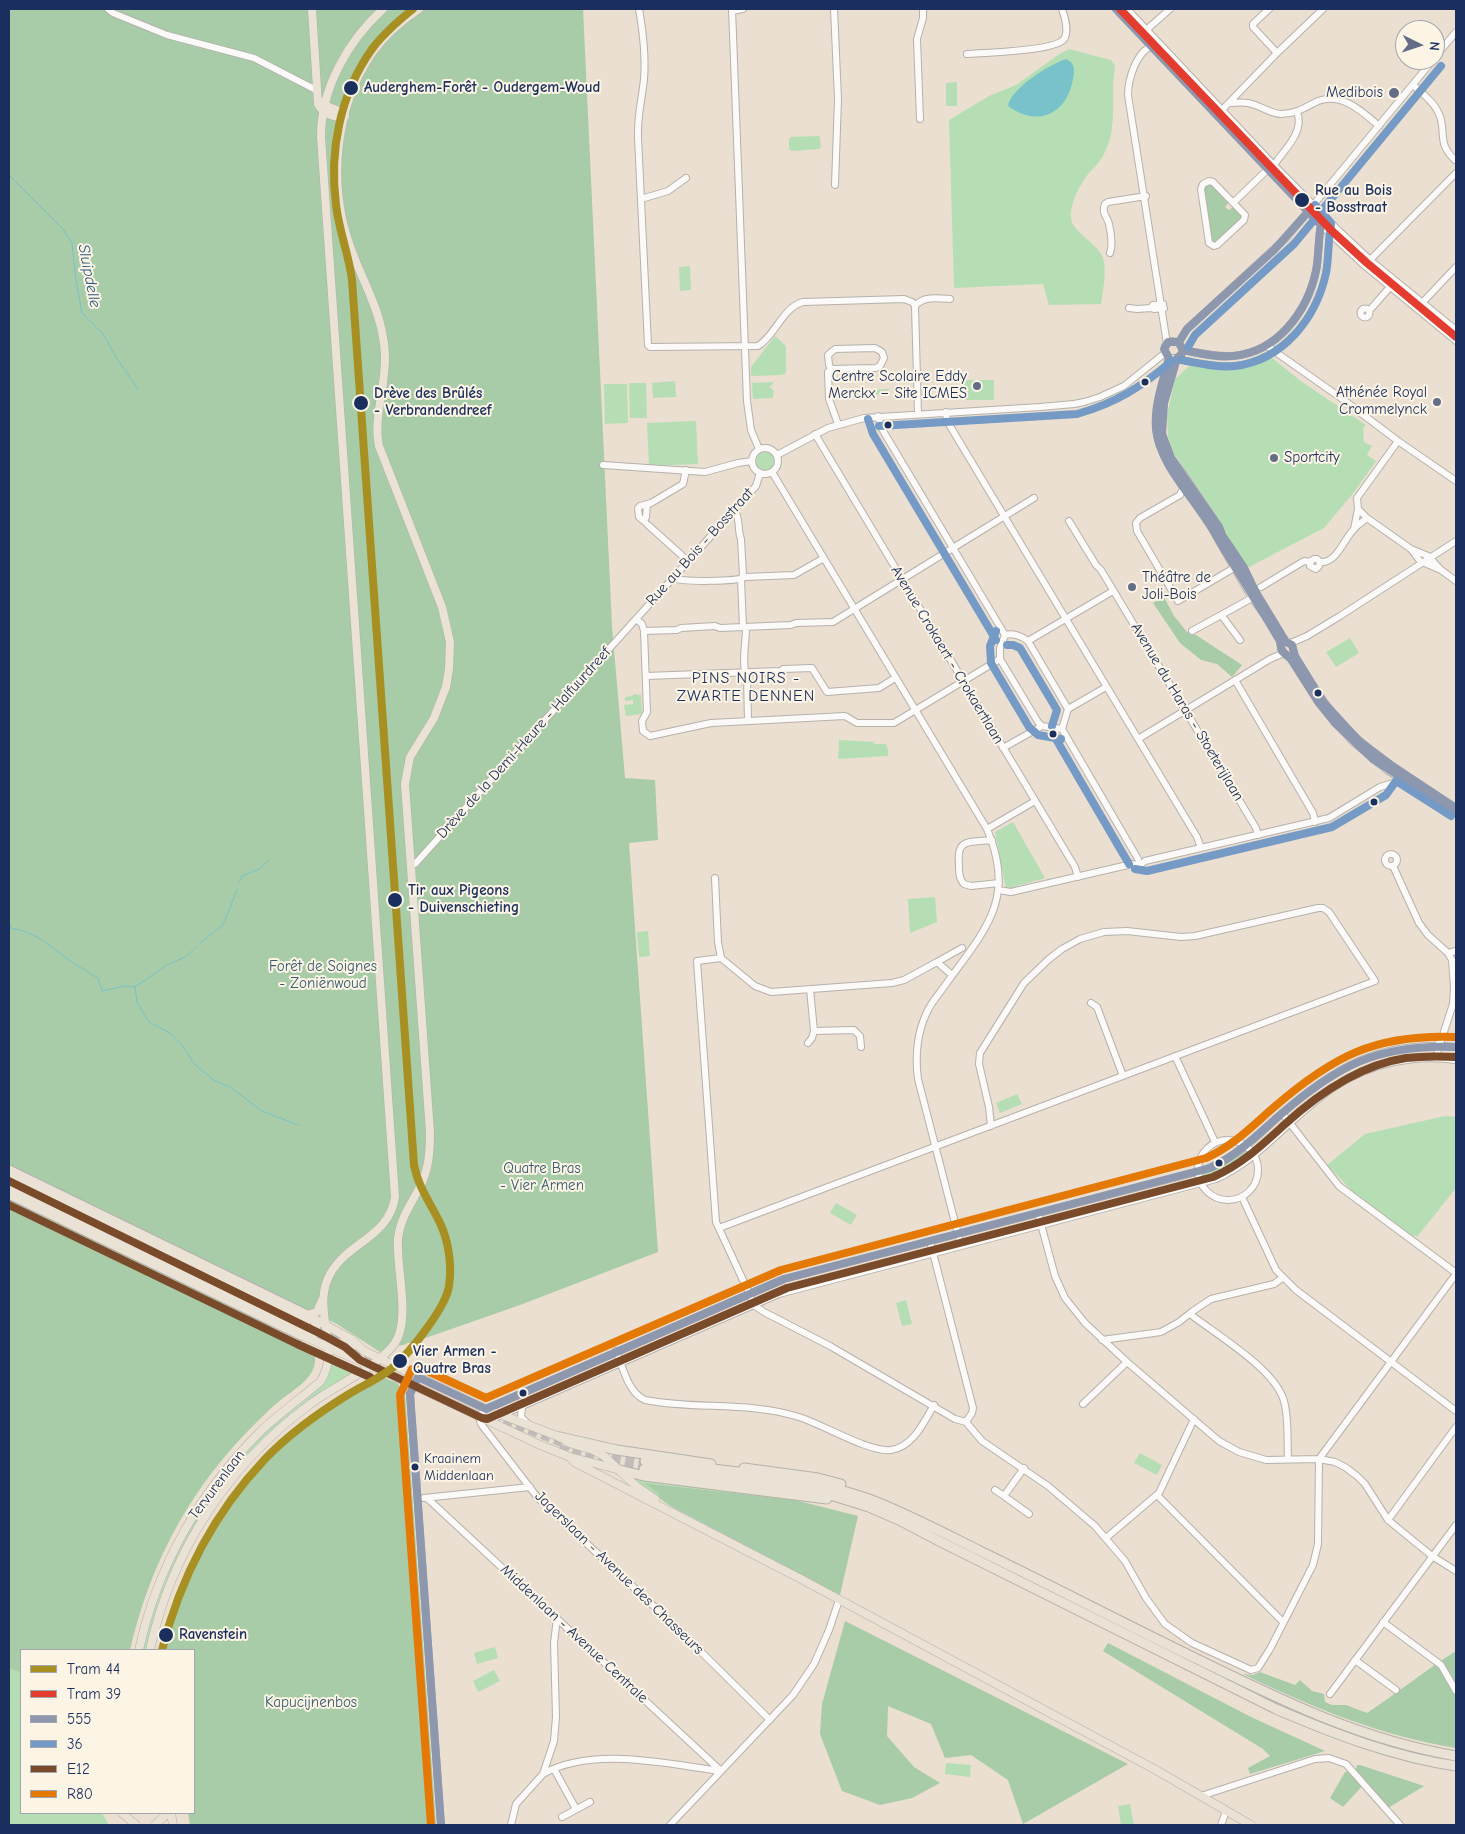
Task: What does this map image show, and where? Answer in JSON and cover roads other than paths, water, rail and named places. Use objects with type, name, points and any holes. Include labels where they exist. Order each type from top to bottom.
[{"type":"highway","points":[[9,1170],[306,1324]]},
{"type":"highway","points":[[9,1179],[306,1324]]},
{"type":"highway","points":[[9,1187],[306,1324]]},
{"type":"highway","points":[[9,1194],[306,1324]]},
{"type":"highway","points":[[560,1437],[617,1450],[818,1478],[852,1490],[922,1519],[926,1525],[1282,1700],[1335,1722],[1394,1743],[1456,1756]]},
{"type":"highway","points":[[852,1490],[800,1481],[644,1465],[799,1488],[827,1494],[899,1520],[1276,1709],[1318,1727],[1380,1749],[1456,1766]]},
{"type":"highway","points":[[620,1470],[632,1477],[826,1499],[868,1509]]},
{"type":"main road","points":[[312,9],[318,90],[324,108]]},
{"type":"main road","points":[[306,1324],[317,1312],[326,1281],[334,1267],[344,1256],[388,1220],[394,1204],[396,1191],[321,137],[324,108],[330,88],[349,48],[383,9]]},
{"type":"main road","name":"Tervurenlaan","points":[[150,1649],[160,1610],[173,1576],[193,1536],[222,1490],[242,1466],[286,1422],[329,1391],[370,1366],[391,1347],[398,1337],[402,1324],[399,1235],[405,1213],[423,1180],[430,1153],[405,784],[407,768],[413,751],[434,718],[446,687],[450,642],[442,607],[379,446],[377,422],[384,374],[385,350],[382,331],[374,304],[348,242],[338,198],[338,161],[345,116],[357,82],[372,54],[392,30],[419,9]]},
{"type":"main road","points":[[318,90],[330,88]]},
{"type":"main road","points":[[324,108],[342,112],[345,116]]},
{"type":"main road","points":[[323,1293],[329,1350]]},
{"type":"main road","points":[[306,1324],[326,1324],[364,1351]]},
{"type":"main road","points":[[306,1324],[329,1350],[387,1373],[538,1444],[570,1457],[620,1470]]},
{"type":"main road","points":[[329,1350],[339,1342],[344,1342],[486,1409],[560,1437],[569,1443],[599,1453],[620,1470]]},
{"type":"main road","points":[[391,1347],[392,1365]]},
{"type":"main road","name":"Tervurenlaan","points":[[139,1649],[150,1608],[163,1573],[193,1514],[219,1478],[260,1432],[320,1382],[325,1375],[329,1350]]},
{"type":"main road","points":[[570,1457],[574,1462],[673,1512],[1156,1770],[1251,1825]]},
{"type":"main road","points":[[632,1477],[673,1512]]},
{"type":"main road","points":[[123,1814],[136,1825]]},
{"type":"main road","points":[[155,1825],[168,1814]]},
{"type":"street","points":[[108,9],[167,35],[254,58],[318,90]]},
{"type":"street","points":[[639,9],[645,57],[644,80],[637,119],[648,345],[655,349],[758,346],[796,304],[803,302],[904,299],[912,302],[915,306],[918,414]]},
{"type":"street","points":[[743,9],[732,10],[748,416],[759,450]]},
{"type":"street","points":[[834,9],[838,99],[835,185]]},
{"type":"street","points":[[920,119],[917,39],[923,18],[923,9]]},
{"type":"street","points":[[967,54],[1026,50],[1061,42],[1065,38],[1067,30],[1062,9]]},
{"type":"street","points":[[1116,9],[1144,32],[1222,110],[1308,212],[1329,233],[1390,287],[1456,341]]},
{"type":"street","points":[[1127,9],[1152,46],[1271,167],[1314,205],[1370,260],[1456,330]]},
{"type":"street","points":[[1144,32],[1170,9]]},
{"type":"street","points":[[1269,9],[1254,24],[1253,28],[1277,53]]},
{"type":"street","points":[[1222,110],[1323,9]]},
{"type":"street","points":[[1445,46],[1456,32]]},
{"type":"street","points":[[1152,46],[1146,49],[1135,64],[1128,88],[1128,95],[1162,306],[1166,344],[1164,349],[1167,355],[1167,367],[1157,408],[1157,434],[1165,458],[1213,530],[1252,598],[1327,706],[1359,741],[1397,773],[1456,813]]},
{"type":"street","points":[[1166,344],[1176,341],[1274,250],[1314,205],[1425,70]]},
{"type":"street","points":[[1370,260],[1456,173],[1453,167],[1456,160],[1447,151],[1444,144],[1439,112],[1413,85]]},
{"type":"street","points":[[1229,103],[1248,103],[1278,114],[1297,112],[1316,102],[1336,99],[1358,109],[1379,126]]},
{"type":"street","points":[[1233,203],[1271,167],[1297,131],[1299,116],[1297,112]]},
{"type":"street","points":[[641,199],[668,191],[686,178]]},
{"type":"street","points":[[1211,181],[1233,203],[1244,215],[1244,220],[1217,245],[1211,245],[1201,186],[1211,181]]},
{"type":"street","points":[[1110,253],[1112,247],[1109,223],[1104,211],[1105,204],[1145,196]]},
{"type":"street","points":[[1162,306],[1168,333],[1183,350],[1234,356],[1267,346],[1284,332],[1298,316],[1310,292],[1318,260],[1321,225]]},
{"type":"street","points":[[1329,233],[1336,227]]},
{"type":"street","points":[[1422,303],[1456,267]]},
{"type":"street","points":[[1369,311],[1390,287]]},
{"type":"street","points":[[915,306],[918,302],[925,299],[950,299]]},
{"type":"street","points":[[1129,308],[1151,308],[1153,305],[1162,306]]},
{"type":"street","points":[[1267,346],[1456,481]]},
{"type":"street","points":[[875,348],[883,354],[883,361],[876,368],[831,369],[828,365],[828,355],[835,349],[875,348]]},
{"type":"street","points":[[1183,350],[1177,358],[1162,415],[1162,434],[1165,445],[1171,458],[1184,474],[1244,568],[1287,648]]},
{"type":"street","points":[[776,455],[838,424],[878,416],[1074,404],[1100,397],[1120,388],[1167,355],[1177,358]]},
{"type":"street","points":[[1156,361],[1161,362],[1167,367]]},
{"type":"street","points":[[831,369],[828,372],[829,399],[838,424]]},
{"type":"street","points":[[946,412],[947,421],[1197,837],[1201,848]]},
{"type":"street","points":[[878,416],[882,429],[1005,635]]},
{"type":"street","name":"Avenue Crokaert - Crokaertlaan","points":[[815,434],[1075,867],[1078,877]]},
{"type":"street","points":[[1354,528],[1358,509],[1357,498],[1398,440]]},
{"type":"street","points":[[767,448],[776,455],[777,464],[772,472],[760,473],[755,468],[752,461],[759,450],[767,448]]},
{"type":"street","points":[[603,465],[705,472],[752,461]]},
{"type":"street","points":[[686,470],[683,484],[638,508],[641,520],[646,522],[688,561]]},
{"type":"street","points":[[772,472],[987,829],[998,860],[999,883],[994,910],[985,930],[928,1010],[920,1029],[916,1051],[918,1079],[961,1246]]},
{"type":"street","name":"Rue au Bois - Bosstraat","points":[[636,619],[756,486],[760,473]]},
{"type":"street","points":[[1184,486],[1180,495],[1140,518],[1136,523],[1137,531],[1178,601],[1234,568]]},
{"type":"street","points":[[644,631],[698,627],[791,625],[796,622],[833,622],[1034,498]]},
{"type":"street","points":[[1358,509],[1367,518],[1411,549],[1424,563],[1441,570],[1456,580]]},
{"type":"street","points":[[734,510],[738,515],[741,539],[743,575],[741,579],[743,627],[746,629],[746,648],[744,652],[745,673],[747,676],[748,721]]},
{"type":"street","points":[[1261,587],[1304,561],[1310,562],[1317,559],[1325,563],[1331,560],[1354,528],[1367,518]]},
{"type":"street","name":"Avenue du Haras - Stoeterijlaan","points":[[1069,521],[1096,565],[1102,570],[1256,828],[1258,835]]},
{"type":"street","points":[[1138,739],[1307,636],[1456,541]]},
{"type":"street","points":[[1411,549],[1431,558],[1441,570]]},
{"type":"street","points":[[673,578],[684,581],[794,575],[824,558]]},
{"type":"street","points":[[1028,641],[1113,591]]},
{"type":"street","points":[[1192,631],[1252,598]]},
{"type":"street","points":[[1222,616],[1240,640]]},
{"type":"street","points":[[636,619],[642,624],[644,631],[647,712],[642,726],[643,732],[653,736],[711,724],[748,721],[845,716],[860,723],[894,723],[914,709],[1000,659]]},
{"type":"street","name":"Drève de la Demi-Heure - Halfuurdreef","points":[[411,864],[415,864],[636,619]]},
{"type":"street","points":[[1005,635],[1024,638],[1028,641],[1068,709]]},
{"type":"street","points":[[1005,635],[1000,648],[1000,659],[1042,726]]},
{"type":"street","points":[[646,676],[745,673],[812,668],[827,692],[879,688],[895,678]]},
{"type":"street","points":[[1235,680],[1313,813],[1315,822]]},
{"type":"street","points":[[1106,687],[1068,709],[1062,729],[1142,860]]},
{"type":"street","points":[[1003,748],[1042,726],[1062,729]]},
{"type":"street","points":[[1380,788],[1397,782],[1397,773]]},
{"type":"street","points":[[998,890],[1011,892],[1132,864],[1142,860],[1315,822],[1338,813],[1380,788],[1397,773]]},
{"type":"street","points":[[1397,773],[1456,808]]},
{"type":"street","points":[[987,829],[1035,801]]},
{"type":"street","points":[[992,840],[967,843],[961,846],[958,853],[960,878],[964,884],[970,886],[999,883]]},
{"type":"street","points":[[1393,866],[1419,923],[1428,935],[1448,953],[1452,960],[1454,977],[1453,1004],[1446,1029],[1438,1046],[1437,1058]]},
{"type":"street","points":[[715,878],[718,942],[721,958],[754,986],[763,990],[772,992],[892,983],[904,980],[962,948]]},
{"type":"street","points":[[719,1228],[991,1126],[1375,981],[1329,912],[1323,908],[1195,936],[1181,937],[1127,931],[1104,932],[1080,939],[1049,959],[1024,983],[983,1047],[979,1064],[989,1107],[991,1126]]},
{"type":"street","points":[[1448,953],[1456,950]]},
{"type":"street","points":[[721,958],[697,961],[716,1222],[754,1304],[764,1312],[830,1346],[958,1420],[966,1422],[982,1441],[1024,1468],[1074,1507],[1106,1538],[1125,1561],[1146,1598],[1166,1624],[1192,1643],[1251,1670],[1258,1668],[1313,1565],[1318,1544],[1319,1458],[1456,1273],[1339,1186],[1282,1113]]},
{"type":"street","points":[[937,962],[952,975]]},
{"type":"street","points":[[808,1043],[814,1031],[810,989]]},
{"type":"street","points":[[1091,1003],[1097,1008],[1123,1076]]},
{"type":"street","points":[[814,1031],[854,1030],[860,1036],[861,1047]]},
{"type":"street","points":[[479,1416],[486,1409],[616,1351],[749,1293],[784,1280],[1197,1172],[1226,1161],[1327,1077],[1356,1062],[1401,1048],[1456,1047]]},
{"type":"street","points":[[1175,1056],[1215,1142]]},
{"type":"street","points":[[490,1420],[754,1304],[798,1288],[1201,1184],[1225,1175],[1254,1156],[1328,1091],[1355,1076],[1393,1062],[1418,1058],[1456,1060]]},
{"type":"street","points":[[989,1107],[998,1123]]},
{"type":"street","points":[[1236,1141],[1246,1146],[1254,1156],[1258,1166],[1258,1176],[1250,1191],[1242,1197],[1226,1200],[1217,1198],[1201,1184],[1197,1172],[1202,1153],[1215,1142],[1236,1141]]},
{"type":"street","points":[[1242,1197],[1271,1260],[1282,1278],[1456,1411]]},
{"type":"street","points":[[1038,1213],[1055,1276],[1065,1298],[1085,1323],[1102,1340],[1194,1420],[1219,1441],[1239,1452],[1266,1460],[1319,1458],[1339,1464],[1365,1484],[1388,1520],[1432,1556],[1456,1571]]},
{"type":"street","points":[[930,1241],[973,1408],[966,1422]]},
{"type":"street","points":[[1102,1340],[1161,1332],[1175,1325],[1211,1299],[1274,1284],[1282,1278]]},
{"type":"street","points":[[1190,1314],[1263,1369],[1276,1384],[1286,1409],[1288,1459]]},
{"type":"street","points":[[667,1329],[672,1341]]},
{"type":"street","points":[[616,1351],[633,1391],[637,1396],[645,1400],[777,1411],[800,1417],[881,1450],[896,1449],[910,1442],[934,1405]]},
{"type":"street","points":[[1083,1404],[1127,1362]]},
{"type":"street","points":[[418,1377],[410,1394],[441,1825]]},
{"type":"street","points":[[529,1390],[534,1401]]},
{"type":"street","points":[[522,1407],[520,1411],[521,1418],[534,1428]]},
{"type":"street","name":"Jagerslaan - Avenue des Chasseurs","points":[[479,1416],[481,1424],[538,1498],[675,1626],[770,1720]]},
{"type":"street","points":[[1106,1538],[1158,1495],[1194,1420]]},
{"type":"street","points":[[1388,1520],[1456,1428]]},
{"type":"street","points":[[1004,1496],[1024,1468]]},
{"type":"street","points":[[418,1499],[530,1487]]},
{"type":"street","points":[[995,1490],[1029,1514]]},
{"type":"street","points":[[1158,1495],[1283,1622]]},
{"type":"street","name":"Middenlaan - Avenue Centrale","points":[[427,1498],[721,1771]]},
{"type":"street","points":[[1330,1694],[1456,1525]]},
{"type":"street","points":[[670,1825],[793,1695],[814,1664],[829,1630],[839,1600]]},
{"type":"street","points":[[512,1825],[516,1804],[543,1774],[554,1741],[556,1717],[554,1642],[557,1618]]},
{"type":"street","points":[[1383,1622],[1436,1660],[1445,1669],[1456,1690]]},
{"type":"street","points":[[1355,1660],[1396,1690]]},
{"type":"street","points":[[543,1774],[575,1762],[594,1758],[633,1760],[721,1771]]},
{"type":"street","points":[[1201,1796],[1315,1759],[1329,1758],[1340,1761],[1351,1769],[1400,1825]]},
{"type":"street","points":[[554,1769],[576,1810]]},
{"type":"street","points":[[562,1817],[590,1802]]},
{"type":"street","points":[[1222,1824],[1229,1813]]},
{"type":"water","points":[[1066,59],[1071,62],[1074,71],[1070,91],[1058,109],[1050,114],[1030,116],[1019,113],[1008,106],[1016,92],[1023,85],[1041,71]]},
{"type":"waterway","name":"Sluipdelle","points":[[9,175],[63,229],[72,243],[82,313],[104,335],[117,359],[138,389]]},
{"type":"waterway","points":[[239,883],[242,876],[259,869],[269,860]]},
{"type":"waterway","points":[[200,943],[223,925],[237,890]]},
{"type":"waterway","points":[[9,923],[11,928],[38,937],[73,963],[98,978],[102,991],[124,986],[135,987],[167,965],[187,956],[196,947]]},
{"type":"waterway","points":[[135,987],[137,1002],[149,1022],[170,1033],[181,1044],[195,1065],[214,1080],[230,1087],[262,1111],[298,1125]]},
{"type":"tunnel","points":[[306,1322],[349,1344]]},
{"type":"tunnel","points":[[303,1329],[380,1366]]},
{"type":"tunnel","points":[[504,1420],[571,1446]]},
{"type":"tunnel","points":[[559,1449],[617,1465],[644,1469]]},
{"type":"tunnel","points":[[599,1453],[645,1461]]},
{"type":"tram line","name":"44","points":[[162,1649],[179,1598],[201,1548],[215,1524],[247,1480],[265,1459],[305,1424],[338,1401],[391,1369],[416,1342],[434,1318],[449,1286],[450,1262],[446,1238],[422,1188],[414,1165],[352,280],[337,215],[334,185],[334,164],[339,124],[352,85],[372,49],[391,28],[413,9]]},
{"type":"tram line","name":"39","points":[[1120,9],[1332,231],[1367,263],[1456,337]]},
{"type":"tram line","points":[[414,1340],[426,1328]]},
{"type":"place","name":"Auderghem-Forêt - Oudergem-Woud","points":[[351,88]]},
{"type":"place","name":"Medibois","points":[[1394,93]]},
{"type":"place","name":"Rue au Bois - Bosstraat","points":[[1302,200]]},
{"type":"place","name":"Centre Scolaire Eddy Merckx – Site ICMES","points":[[977,386]]},
{"type":"place","name":"Athénée Royal Crommelynck","points":[[1437,402]]},
{"type":"place","name":"Drève des Brûlés - Verbrandendreef","points":[[361,403]]},
{"type":"place","name":"Sportcity","points":[[1274,458]]},
{"type":"place","name":"Théâtre de Joli-Bois","points":[[1132,587]]},
{"type":"place","name":"Tir aux Pigeons - Duivenschieting","points":[[395,900]]},
{"type":"place","name":"Vier Armen - Quatre Bras","points":[[400,1361]]},
{"type":"place","name":"Kraainem Middenlaan","points":[[415,1467]]},
{"type":"place","name":"Ravenstein","points":[[166,1635]]},
{"type":"district","name":"PINS NOIRS - ZWARTE DENNEN","points":[[746,687]]},
{"type":"park label","name":"Forêt de Soignes - Zoniënwoud","points":[[323,976]]},
{"type":"park label","name":"Quatre Bras - Vier Armen","points":[[542,1178]]},
{"type":"park label","name":"Kapucijnenbos","points":[[311,1703]]}]
